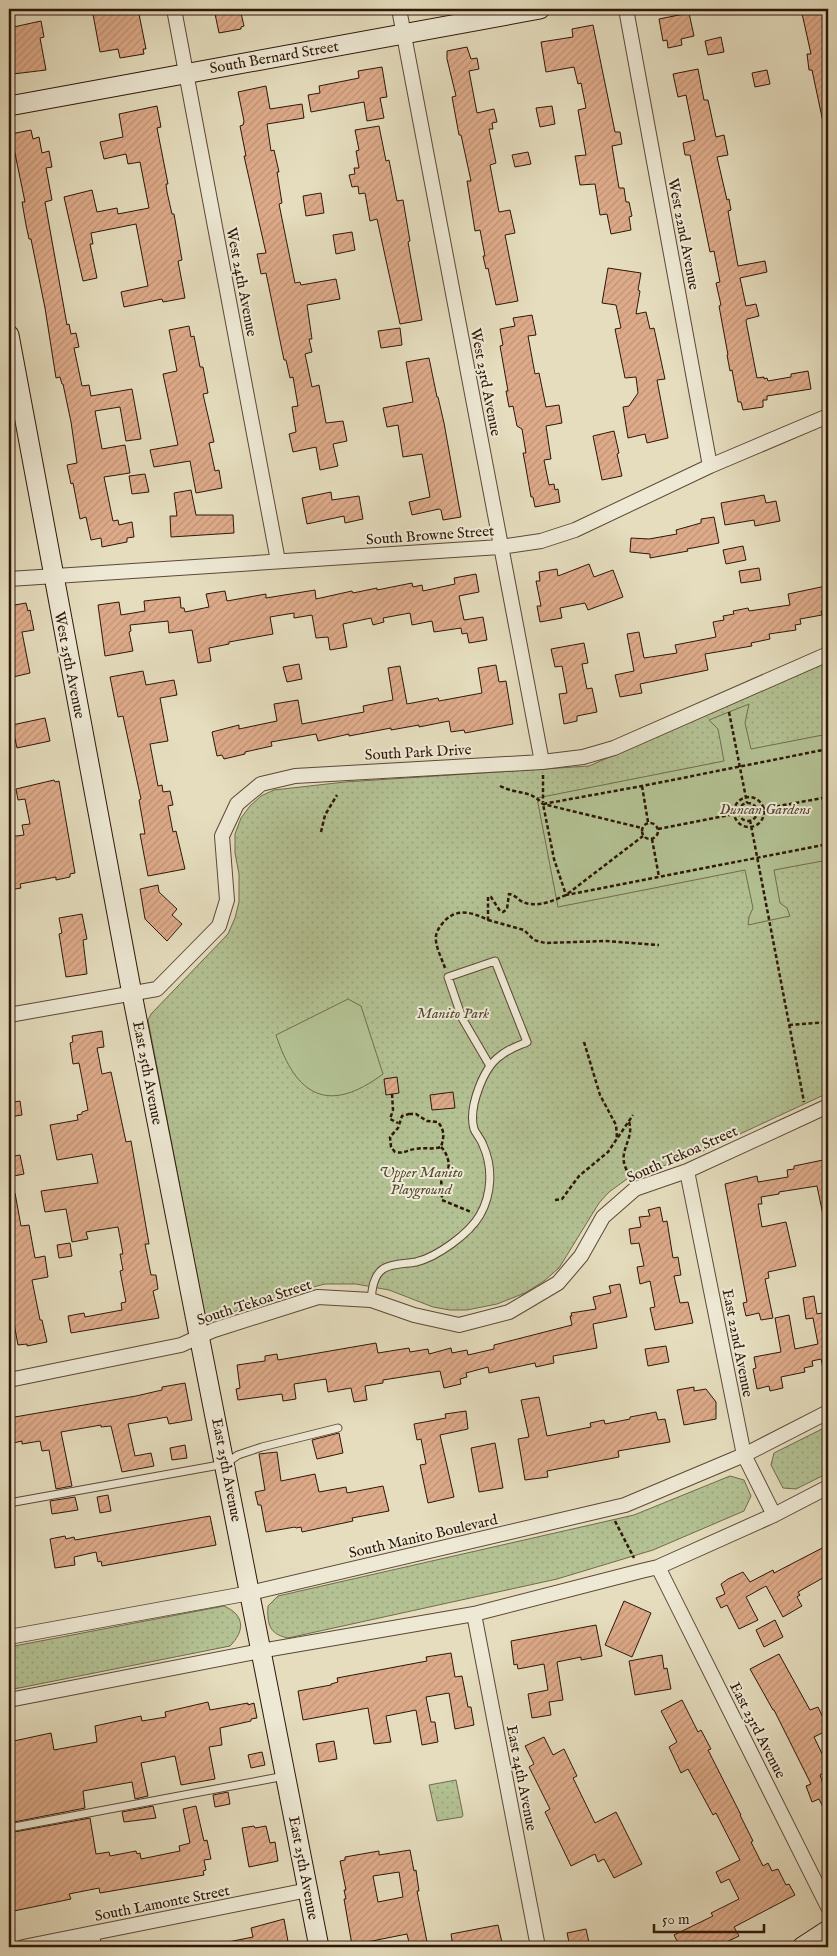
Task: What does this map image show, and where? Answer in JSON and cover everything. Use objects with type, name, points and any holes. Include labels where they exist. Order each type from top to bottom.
[{"type":"street","name":"West 24th Avenue","points":[[174,9],[278,561]]},
{"type":"street","name":"West 23rd Avenue","points":[[399,9],[542,762]]},
{"type":"street","name":"South Bernard Street","points":[[9,106],[512,11],[540,9]]},
{"type":"street","name":"West 22nd Avenue","points":[[626,9],[710,466]]},
{"type":"street","name":"West 25th Avenue","points":[[9,335],[132,994]]},
{"type":"street","name":"South Browne Street","points":[[9,579],[500,546],[541,540],[575,530],[710,466],[828,416]]},
{"type":"street","name":"South Park Drive","points":[[9,1015],[156,989],[219,926],[227,900],[222,836],[237,804],[261,784],[295,776],[542,762],[583,757],[614,748],[828,654]]},
{"type":"street","name":"East 25th Avenue","points":[[132,994],[319,1947]]},
{"type":"street","name":"South Tekoa Street","points":[[9,1380],[181,1345],[222,1327],[318,1297],[371,1300],[414,1315],[459,1325],[509,1312],[558,1283],[581,1256],[603,1217],[635,1190],[687,1171],[828,1106]]},
{"type":"street","name":"East 22nd Avenue","points":[[687,1171],[744,1455],[774,1516]]},
{"type":"street","name":"South Manito Boulevard","points":[[9,1637],[250,1592],[625,1505],[744,1455],[828,1412]]},
{"type":"street","points":[[9,1700],[260,1652],[474,1614],[658,1567],[774,1516],[828,1487]]},
{"type":"street","name":"East 23rd Avenue","points":[[658,1567],[828,1907]]},
{"type":"street","name":"East 24th Avenue","points":[[474,1614],[538,1947]]},
{"type":"street","name":"South Lamonte Street","points":[[23,1947],[93,1941],[308,1890]]},
{"type":"street","points":[[802,1947],[828,1930]]},
{"type":"lane","points":[[371,1300],[374,1281],[382,1269],[394,1265],[417,1262],[435,1255],[462,1234],[480,1215],[490,1186],[490,1169],[486,1152],[474,1130],[474,1103],[490,1066],[499,1056],[527,1042],[495,961],[448,977],[462,1018],[490,1066]]},
{"type":"lane","points":[[9,1503],[225,1464],[238,1455],[262,1447],[338,1428]]},
{"type":"lane","points":[[9,1828],[285,1775]]},
{"type":"path","points":[[726,698],[747,803]]},
{"type":"path","points":[[543,804],[828,748]]},
{"type":"path","points":[[542,762],[543,804],[554,860],[566,895]]},
{"type":"path","points":[[500,786],[511,792],[536,796],[543,804],[642,828]]},
{"type":"path","points":[[642,786],[648,822]]},
{"type":"path","points":[[321,832],[325,816],[337,795]]},
{"type":"path","points":[[757,810],[828,796]]},
{"type":"path","points":[[746,797],[759,800],[764,809],[760,822],[751,827],[742,825],[735,819],[734,810],[738,801],[746,797]]},
{"type":"path","points":[[747,803],[754,805],[757,810],[755,818],[750,820],[745,820],[740,813],[740,808],[747,803]]},
{"type":"path","points":[[658,829],[740,813]]},
{"type":"path","points":[[750,820],[806,1116]]},
{"type":"path","points":[[642,828],[648,822]]},
{"type":"path","points":[[648,822],[656,824],[658,829],[656,836],[652,839]]},
{"type":"path","points":[[642,828],[644,836]]},
{"type":"path","points":[[488,920],[488,897],[491,897],[500,912],[506,909],[509,894],[529,904],[551,902],[566,895],[644,836]]},
{"type":"path","points":[[644,836],[652,839]]},
{"type":"path","points":[[652,839],[659,877]]},
{"type":"path","points":[[566,895],[828,844]]},
{"type":"path","points":[[448,977],[436,942],[436,932],[454,914],[467,912],[524,930],[534,940],[545,943],[606,941],[660,946]]},
{"type":"path","points":[[789,1025],[828,1022]]},
{"type":"path","points":[[584,1042],[600,1096],[616,1125],[617,1140]]},
{"type":"path","points":[[392,1094],[393,1110],[390,1119],[398,1124]]},
{"type":"path","points":[[416,1114],[427,1121],[438,1122],[444,1138],[441,1147],[415,1149],[406,1153],[395,1152],[389,1142],[390,1137],[398,1128],[402,1116],[416,1114]]},
{"type":"path","points":[[555,1200],[562,1199],[579,1176],[608,1152],[633,1115]]},
{"type":"path","points":[[629,1122],[631,1128],[623,1155],[624,1164],[635,1190]]},
{"type":"path","points":[[441,1147],[448,1157],[448,1171],[445,1175],[441,1176],[442,1200],[480,1215]]},
{"type":"path","points":[[614,1519],[635,1559]]},
{"type":"green space","name":"Manito Park","points":[[828,662],[828,1093],[699,1153],[627,1179],[609,1192],[599,1203],[559,1268],[544,1281],[525,1293],[497,1304],[467,1310],[450,1310],[433,1307],[389,1290],[356,1284],[325,1284],[281,1295],[216,1318],[207,1315],[204,1312],[148,1020],[151,1014],[228,934],[239,902],[239,874],[235,853],[235,834],[241,818],[250,806],[261,796],[274,790],[345,782],[589,766]]},
{"type":"green space","name":"Duncan Gardens","points":[[749,704],[745,723],[751,749],[828,734],[828,860],[774,870],[780,903],[787,908],[790,916],[748,925],[753,908],[745,870],[558,907],[537,798],[724,761],[718,729],[709,720]]},
{"type":"green space","points":[[348,999],[361,1006],[383,1074],[363,1087],[346,1094],[330,1096],[316,1093],[304,1085],[293,1073],[276,1035]]},
{"type":"green space","points":[[828,1426],[828,1473],[796,1489],[783,1488],[771,1465],[774,1453]]},
{"type":"green space","points":[[730,1476],[744,1480],[751,1496],[744,1511],[653,1550],[557,1579],[288,1638],[277,1634],[270,1627],[268,1606],[278,1596],[634,1515]]},
{"type":"green space","points":[[224,1606],[236,1614],[240,1624],[238,1635],[230,1646],[9,1690],[9,1647]]},
{"type":"green space","points":[[456,1780],[463,1815],[462,1817],[437,1821],[429,1785]]},
{"type":"building","points":[[92,9],[138,9],[146,49],[143,49],[144,54],[120,58],[118,49],[100,52]]},
{"type":"building","points":[[214,9],[240,9],[244,26],[241,29],[219,33]]},
{"type":"building","points":[[801,9],[826,9],[828,19],[828,121],[823,122],[812,70],[809,70],[807,54],[811,54]]},
{"type":"building","points":[[689,13],[694,36],[681,39],[682,45],[668,48],[667,40],[663,41],[659,19]]},
{"type":"building","points":[[41,21],[44,37],[40,38],[46,70],[13,74],[12,71],[9,72],[9,28]]},
{"type":"building","points":[[593,25],[615,132],[620,132],[622,144],[612,146],[619,188],[624,188],[626,202],[629,202],[632,216],[629,217],[631,230],[611,234],[607,214],[600,215],[595,184],[580,185],[575,156],[586,155],[578,110],[586,108],[581,83],[578,84],[574,67],[546,72],[541,42],[573,37],[572,29]]},
{"type":"building","points":[[721,37],[724,52],[708,55],[705,41]]},
{"type":"building","points":[[467,47],[471,59],[477,58],[479,69],[469,71],[477,113],[494,109],[497,122],[492,123],[493,129],[489,129],[496,163],[490,165],[499,212],[510,210],[515,233],[505,235],[518,301],[496,305],[488,268],[486,269],[483,256],[485,256],[480,230],[475,231],[467,181],[471,181],[461,135],[459,135],[452,97],[456,96],[447,59],[447,51]]},
{"type":"building","points":[[382,67],[387,97],[380,98],[384,118],[367,121],[364,102],[311,112],[308,95],[320,93],[319,86],[359,78],[358,71]]},
{"type":"building","points":[[698,69],[704,100],[708,100],[716,137],[724,135],[728,155],[717,157],[727,200],[729,199],[731,210],[728,211],[738,266],[765,261],[767,272],[740,278],[746,306],[756,304],[759,316],[747,319],[746,321],[757,378],[764,377],[768,381],[791,377],[791,374],[808,371],[811,389],[767,396],[767,400],[763,400],[763,407],[743,410],[741,402],[738,402],[732,370],[730,371],[719,306],[721,305],[716,283],[720,282],[714,251],[710,252],[690,155],[685,155],[683,143],[695,140],[686,95],[678,97],[673,74]]},
{"type":"building","points":[[767,70],[770,84],[755,87],[752,73]]},
{"type":"building","points":[[266,86],[270,109],[302,104],[304,118],[267,124],[271,151],[274,150],[279,172],[277,172],[282,203],[279,204],[295,283],[300,282],[301,285],[336,279],[340,299],[307,305],[312,339],[309,339],[312,352],[305,354],[312,387],[319,385],[326,423],[343,421],[347,441],[333,444],[338,466],[320,470],[316,447],[293,452],[289,434],[296,432],[292,407],[298,406],[293,377],[290,378],[286,360],[284,360],[266,273],[261,274],[257,254],[266,253],[244,156],[246,156],[240,126],[243,125],[244,121],[238,92]]},
{"type":"building","points":[[157,106],[161,127],[157,128],[168,184],[166,184],[167,192],[172,214],[174,214],[182,260],[178,261],[185,298],[163,302],[162,299],[124,307],[121,292],[148,286],[136,224],[91,233],[93,244],[90,244],[97,278],[83,281],[64,197],[92,190],[97,212],[117,208],[118,214],[149,208],[140,162],[128,164],[126,154],[104,159],[100,142],[123,137],[119,114]]},
{"type":"building","points":[[552,106],[555,124],[540,127],[536,108]]},
{"type":"building","points":[[379,126],[386,161],[389,160],[397,201],[403,200],[410,241],[408,242],[422,320],[400,324],[377,219],[370,221],[365,193],[359,194],[358,186],[352,187],[349,175],[355,174],[354,168],[359,168],[356,151],[359,150],[355,130]]},
{"type":"building","points":[[31,130],[33,139],[39,137],[42,153],[49,151],[52,167],[46,168],[52,200],[45,202],[67,325],[69,324],[71,334],[76,333],[79,347],[74,348],[82,386],[89,385],[91,396],[132,389],[141,439],[126,441],[120,407],[95,411],[102,449],[125,445],[130,473],[104,477],[113,521],[118,520],[119,525],[132,522],[134,537],[127,538],[127,542],[102,547],[101,538],[91,540],[86,517],[80,519],[73,483],[71,484],[67,465],[77,463],[71,422],[63,384],[60,377],[56,378],[45,308],[31,239],[29,239],[26,225],[22,202],[25,202],[11,134]]},
{"type":"building","points":[[528,152],[531,164],[515,167],[512,155]]},
{"type":"building","points":[[321,193],[324,213],[306,216],[303,196]]},
{"type":"building","points":[[352,232],[355,250],[336,254],[333,235]]},
{"type":"building","points":[[608,268],[641,273],[636,314],[646,312],[650,329],[654,328],[665,379],[657,380],[668,438],[647,443],[645,434],[628,438],[623,407],[629,406],[638,393],[636,377],[625,378],[615,329],[621,328],[616,305],[602,303]]},
{"type":"building","points":[[532,315],[536,335],[528,336],[535,374],[539,373],[546,407],[559,405],[562,423],[546,426],[551,459],[544,460],[549,485],[554,484],[555,490],[558,489],[560,502],[535,507],[533,497],[531,497],[523,453],[526,453],[522,429],[517,426],[513,406],[509,407],[500,346],[503,345],[500,329],[515,326],[513,318]]},
{"type":"building","points":[[189,326],[191,337],[194,336],[200,367],[203,367],[208,393],[203,394],[214,442],[209,443],[215,471],[219,470],[222,488],[196,493],[190,461],[154,467],[150,450],[178,445],[163,374],[177,371],[169,330]]},
{"type":"building","points":[[400,328],[402,345],[381,348],[378,331]]},
{"type":"building","points":[[429,358],[444,423],[461,517],[443,520],[441,510],[439,509],[412,515],[409,502],[430,497],[422,454],[403,457],[398,425],[387,427],[383,408],[413,402],[406,362]]},
{"type":"building","points":[[614,431],[622,476],[602,480],[593,436]]},
{"type":"building","points":[[145,474],[149,492],[132,494],[129,476]]},
{"type":"building","points":[[191,490],[196,515],[233,515],[234,533],[171,537],[170,516],[177,516],[174,493]]},
{"type":"building","points":[[331,492],[332,500],[359,496],[363,519],[345,523],[344,516],[307,524],[302,498]]},
{"type":"building","points":[[764,495],[766,503],[776,501],[780,521],[755,526],[754,520],[725,525],[721,503]]},
{"type":"building","points":[[714,517],[719,543],[650,558],[650,554],[630,552],[631,538],[649,539],[677,534],[676,530],[701,523],[701,519]]},
{"type":"building","points":[[743,546],[746,560],[726,564],[723,550]]},
{"type":"building","points":[[589,564],[594,577],[613,570],[623,597],[588,610],[585,603],[560,608],[562,618],[540,622],[537,606],[541,606],[536,581],[540,581],[539,572],[557,569],[558,576]]},
{"type":"building","points":[[759,568],[761,580],[741,583],[739,571]]},
{"type":"building","points":[[476,574],[479,592],[459,596],[464,620],[483,617],[487,640],[469,643],[467,633],[462,634],[461,628],[434,632],[432,621],[412,625],[410,613],[383,618],[384,622],[373,625],[371,618],[343,624],[347,647],[330,650],[328,637],[316,638],[312,615],[294,618],[294,613],[270,617],[273,634],[229,642],[229,644],[209,648],[211,661],[198,663],[192,630],[169,633],[168,621],[130,625],[131,631],[129,632],[133,651],[105,656],[98,605],[119,602],[121,615],[145,611],[144,601],[180,597],[181,608],[184,608],[185,612],[209,607],[206,594],[225,591],[227,601],[266,594],[266,598],[315,590],[316,599],[352,591],[353,593],[377,588],[377,590],[412,583],[413,587],[422,585],[423,591],[455,584],[454,578]]},
{"type":"building","points":[[826,586],[828,610],[821,611],[822,615],[800,619],[801,624],[795,625],[796,630],[769,634],[770,639],[751,643],[752,646],[705,654],[708,670],[640,684],[642,693],[620,697],[615,675],[634,671],[627,634],[639,632],[644,658],[677,653],[675,645],[716,637],[713,622],[724,620],[723,616],[734,614],[733,611],[748,608],[749,611],[790,605],[788,594]]},
{"type":"building","points":[[26,603],[28,611],[30,610],[34,630],[22,632],[30,673],[9,678],[9,606]]},
{"type":"building","points":[[584,643],[588,663],[582,664],[587,689],[592,688],[597,712],[577,716],[577,721],[564,724],[559,694],[567,693],[562,666],[555,667],[551,649]]},
{"type":"building","points":[[299,664],[302,679],[287,682],[283,667]]},
{"type":"building","points":[[496,665],[499,682],[506,681],[513,724],[465,733],[464,730],[451,732],[449,721],[419,727],[419,725],[391,730],[391,728],[349,736],[349,734],[318,741],[316,734],[271,742],[272,746],[224,759],[222,755],[217,756],[212,732],[239,725],[239,729],[277,721],[274,704],[298,700],[302,724],[364,712],[363,706],[393,700],[388,668],[400,666],[407,704],[438,698],[439,701],[482,693],[478,668]]},
{"type":"building","points":[[143,671],[146,685],[174,680],[177,695],[160,698],[168,741],[150,744],[158,786],[162,785],[163,792],[170,791],[173,805],[168,806],[173,832],[176,831],[185,869],[148,876],[140,834],[145,834],[139,800],[141,799],[123,716],[118,717],[110,677]]},
{"type":"building","points":[[45,718],[50,741],[17,748],[12,725]]},
{"type":"building","points":[[54,780],[55,782],[59,781],[75,873],[70,874],[70,877],[56,880],[56,877],[20,884],[21,888],[9,890],[9,837],[24,835],[22,825],[30,824],[25,799],[18,800],[16,789]]},
{"type":"building","points":[[158,885],[159,892],[177,909],[172,915],[182,924],[167,941],[145,919],[140,889]]},
{"type":"building","points":[[82,914],[87,939],[83,940],[87,974],[66,977],[59,934],[62,933],[59,918]]},
{"type":"building","points":[[102,1031],[104,1047],[97,1048],[102,1074],[111,1072],[126,1142],[131,1141],[149,1244],[145,1244],[151,1275],[156,1275],[158,1289],[153,1291],[159,1318],[71,1333],[68,1316],[84,1313],[85,1317],[122,1310],[121,1303],[126,1302],[120,1271],[123,1270],[120,1254],[123,1254],[118,1227],[86,1232],[88,1239],[72,1242],[66,1209],[45,1212],[41,1191],[98,1183],[92,1154],[57,1160],[50,1125],[78,1120],[77,1115],[88,1110],[79,1063],[73,1064],[70,1043],[73,1042],[72,1036]]},
{"type":"building","points":[[397,1077],[399,1093],[386,1095],[384,1079]]},
{"type":"building","points":[[453,1092],[455,1108],[432,1110],[430,1095]]},
{"type":"building","points":[[20,1101],[22,1115],[9,1117],[9,1103]]},
{"type":"building","points":[[20,1155],[24,1174],[9,1177],[9,1157]]},
{"type":"building","points":[[828,1159],[828,1215],[823,1215],[817,1186],[761,1197],[762,1204],[758,1204],[762,1227],[786,1222],[796,1266],[768,1272],[769,1278],[765,1279],[773,1318],[761,1320],[759,1313],[746,1316],[743,1303],[747,1302],[725,1184],[757,1176],[758,1182],[788,1177],[787,1170],[794,1169],[794,1166]]},
{"type":"building","points":[[15,1193],[21,1226],[29,1225],[35,1258],[45,1256],[48,1277],[32,1280],[40,1320],[42,1320],[47,1342],[27,1346],[27,1344],[18,1345],[9,1297],[9,1194]]},
{"type":"building","points":[[660,1207],[663,1222],[667,1221],[673,1258],[678,1257],[681,1275],[674,1276],[680,1303],[688,1302],[693,1323],[655,1330],[650,1308],[655,1307],[650,1281],[640,1284],[637,1267],[644,1266],[639,1243],[631,1244],[629,1229],[641,1227],[639,1217],[650,1216],[648,1210]]},
{"type":"building","points":[[70,1243],[72,1256],[59,1258],[57,1245]]},
{"type":"building","points":[[620,1284],[627,1317],[593,1324],[597,1348],[553,1356],[554,1363],[536,1367],[535,1363],[489,1373],[488,1367],[466,1373],[467,1377],[460,1379],[461,1384],[444,1388],[440,1371],[383,1380],[383,1383],[365,1386],[367,1400],[354,1402],[351,1388],[328,1392],[326,1379],[294,1384],[296,1399],[283,1401],[282,1394],[238,1400],[236,1389],[240,1388],[237,1365],[265,1361],[265,1356],[277,1354],[278,1360],[376,1343],[378,1353],[409,1348],[410,1352],[428,1349],[429,1354],[451,1348],[452,1353],[467,1350],[468,1355],[494,1349],[494,1345],[572,1325],[571,1313],[596,1309],[593,1297],[611,1293],[609,1286]]},
{"type":"building","points":[[814,1296],[817,1314],[828,1312],[828,1367],[823,1368],[821,1359],[812,1361],[813,1366],[804,1368],[805,1372],[781,1377],[783,1388],[770,1391],[769,1386],[757,1389],[753,1369],[756,1368],[754,1357],[781,1352],[775,1318],[789,1315],[795,1349],[818,1344],[813,1318],[806,1319],[803,1298]]},
{"type":"building","points":[[666,1346],[669,1362],[648,1366],[645,1349]]},
{"type":"building","points":[[185,1383],[192,1420],[169,1424],[167,1417],[128,1424],[135,1456],[151,1453],[154,1466],[122,1472],[111,1426],[101,1427],[101,1425],[61,1432],[72,1486],[56,1489],[49,1450],[42,1451],[40,1441],[22,1444],[22,1441],[9,1444],[9,1418],[136,1396],[162,1390],[162,1387]]},
{"type":"building","points":[[694,1387],[694,1391],[706,1389],[716,1402],[716,1419],[684,1425],[677,1390]]},
{"type":"building","points":[[539,1397],[547,1436],[591,1427],[590,1423],[604,1420],[605,1424],[656,1412],[658,1420],[665,1419],[670,1442],[618,1451],[619,1457],[547,1471],[548,1477],[525,1480],[518,1439],[529,1437],[521,1400]]},
{"type":"building","points":[[466,1411],[468,1429],[440,1435],[454,1497],[428,1503],[420,1465],[426,1464],[421,1439],[417,1440],[414,1424],[446,1418],[445,1414]]},
{"type":"building","points":[[339,1433],[343,1453],[317,1459],[312,1440]]},
{"type":"building","points":[[495,1443],[503,1488],[479,1492],[471,1448]]},
{"type":"building","points":[[185,1445],[187,1458],[172,1460],[170,1448]]},
{"type":"building","points":[[277,1452],[281,1481],[315,1474],[319,1492],[346,1487],[347,1493],[383,1486],[389,1511],[352,1518],[353,1521],[302,1532],[301,1527],[295,1527],[266,1532],[261,1505],[258,1505],[255,1492],[265,1490],[259,1454]]},
{"type":"building","points":[[108,1495],[111,1511],[100,1513],[97,1497]]},
{"type":"building","points":[[75,1497],[78,1510],[52,1514],[50,1501]]},
{"type":"building","points":[[210,1516],[216,1545],[102,1566],[101,1561],[98,1562],[96,1552],[74,1557],[75,1565],[55,1568],[50,1539],[65,1536],[66,1539],[74,1537],[75,1540]]},
{"type":"building","points":[[828,1545],[828,1575],[798,1592],[800,1595],[797,1597],[802,1606],[783,1617],[766,1586],[746,1597],[758,1620],[739,1629],[727,1605],[721,1608],[716,1598],[725,1594],[721,1584],[728,1579],[743,1572],[750,1582],[773,1570],[774,1573]]},
{"type":"building","points":[[624,1601],[651,1613],[632,1657],[605,1645]]},
{"type":"building","points":[[775,1620],[783,1637],[764,1647],[756,1630]]},
{"type":"building","points":[[596,1625],[602,1656],[581,1660],[581,1657],[557,1662],[563,1700],[549,1702],[551,1715],[532,1718],[528,1694],[548,1690],[544,1664],[518,1669],[517,1664],[514,1665],[511,1641]]},
{"type":"building","points":[[451,1653],[455,1677],[462,1676],[468,1707],[471,1707],[474,1725],[455,1729],[449,1693],[426,1697],[431,1722],[435,1722],[438,1742],[422,1745],[416,1710],[386,1716],[391,1742],[374,1744],[368,1708],[303,1720],[298,1691],[331,1685],[338,1682],[337,1678],[427,1661],[426,1657]]},
{"type":"building","points":[[779,1654],[810,1710],[818,1707],[828,1728],[828,1730],[814,1737],[828,1766],[828,1771],[820,1775],[828,1798],[828,1811],[826,1813],[819,1799],[812,1802],[806,1786],[811,1784],[774,1710],[750,1669]]},
{"type":"building","points":[[662,1655],[664,1669],[667,1668],[671,1689],[635,1695],[629,1661]]},
{"type":"building","points":[[682,1700],[698,1732],[701,1730],[711,1749],[708,1750],[741,1815],[753,1841],[751,1842],[763,1866],[768,1863],[772,1871],[778,1869],[786,1885],[789,1884],[795,1895],[734,1927],[739,1936],[716,1947],[680,1947],[674,1935],[713,1916],[711,1913],[739,1899],[729,1879],[721,1883],[716,1872],[740,1860],[716,1813],[713,1815],[688,1769],[681,1773],[669,1747],[677,1742],[661,1711]]},
{"type":"building","points":[[208,1702],[210,1710],[254,1703],[257,1718],[220,1728],[222,1745],[209,1747],[215,1779],[181,1785],[175,1756],[141,1763],[148,1796],[135,1799],[132,1782],[83,1791],[85,1808],[9,1823],[9,1742],[51,1733],[54,1750],[97,1742],[95,1726],[141,1716],[142,1721],[166,1717],[165,1712]]},
{"type":"building","points":[[544,1737],[553,1755],[564,1749],[577,1776],[573,1778],[595,1823],[616,1812],[642,1864],[614,1878],[604,1859],[598,1862],[595,1854],[571,1866],[545,1812],[550,1809],[529,1767],[534,1764],[525,1746]]},
{"type":"building","points":[[334,1741],[337,1759],[319,1762],[316,1744]]},
{"type":"building","points":[[262,1752],[265,1765],[251,1768],[248,1755]]},
{"type":"building","points":[[228,1792],[230,1804],[215,1807],[213,1795]]},
{"type":"building","points":[[153,1806],[156,1818],[124,1822],[122,1812]]},
{"type":"building","points":[[196,1806],[204,1841],[207,1840],[211,1859],[204,1860],[206,1870],[203,1871],[204,1875],[100,1893],[99,1888],[69,1894],[71,1899],[9,1912],[9,1833],[90,1818],[96,1854],[109,1852],[110,1856],[136,1851],[137,1854],[140,1853],[141,1859],[180,1851],[179,1846],[190,1843],[183,1809]]},
{"type":"building","points":[[254,1826],[255,1828],[266,1826],[270,1843],[275,1842],[278,1861],[249,1867],[242,1828]]},
{"type":"building","points":[[410,1850],[414,1871],[416,1870],[419,1891],[417,1891],[428,1947],[410,1947],[407,1934],[352,1945],[344,1899],[346,1899],[344,1890],[346,1890],[340,1861],[345,1860],[345,1857],[379,1851],[379,1855]],"holes":[[[399,1872],[403,1897],[378,1902],[373,1876]]]},
{"type":"building","points":[[284,1919],[289,1947],[228,1947],[228,1942],[253,1937],[251,1928]]},
{"type":"building","points":[[498,1925],[503,1947],[453,1947],[451,1934]]},
{"type":"building","points":[[586,1929],[590,1947],[570,1947],[567,1933]]},
{"type":"park label","name":"Upper Manito Playground","points":[[421,1180]]}]
